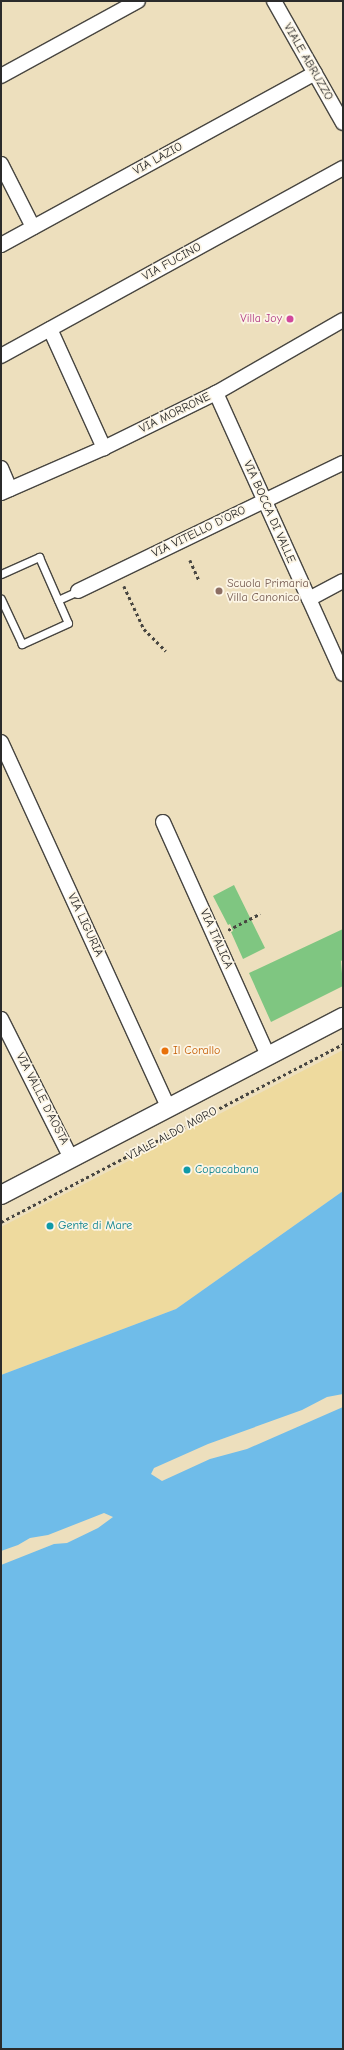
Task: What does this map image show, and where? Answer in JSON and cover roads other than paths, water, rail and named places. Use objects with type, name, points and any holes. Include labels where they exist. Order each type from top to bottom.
[{"type":"street","points":[[1,76],[138,1]]},
{"type":"street","name":"VIALE ABRUZZO","points":[[274,1],[343,123]]},
{"type":"street","name":"VIA LAZIO","points":[[1,244],[315,74]]},
{"type":"street","points":[[1,164],[33,227]]},
{"type":"street","name":"VIA FUCINO","points":[[1,356],[343,168]]},
{"type":"street","name":"VIA MORRONE","points":[[6,491],[104,448],[216,393],[343,320]]},
{"type":"street","points":[[50,329],[104,448]]},
{"type":"street","name":"VIA BOCCA DI VALLE","points":[[216,393],[343,674]]},
{"type":"street","name":"VIA VITELLO D'ORO","points":[[78,591],[343,463]]},
{"type":"street","points":[[1,468],[6,491]]},
{"type":"street","points":[[309,599],[343,581]]},
{"type":"street","name":"VIA LIGURIA","points":[[1,742],[168,1107]]},
{"type":"street","name":"VIA ITALICA","points":[[163,822],[268,1056]]},
{"type":"street","name":"VIALE ALDO MORO","points":[[1,1195],[168,1107],[343,1018]]},
{"type":"street","name":"VIA VALLE D'AOSTA","points":[[1,1019],[71,1158]]},
{"type":"lane","points":[[1,574],[39,558],[68,623],[22,644],[1,599]]},
{"type":"lane","points":[[58,600],[78,591]]},
{"type":"water","points":[[343,1191],[343,2049],[1,2049],[1,1375],[176,1309]]},
{"type":"place","name":"Villa Joy","points":[[290,319]]},
{"type":"place","name":"Scuola Primaria Villa Canonico","points":[[219,591]]},
{"type":"place","name":"Il Corallo","points":[[165,1051]]},
{"type":"place","name":"Copacabana","points":[[187,1170]]},
{"type":"place","name":"Gente di Mare","points":[[50,1226]]}]
